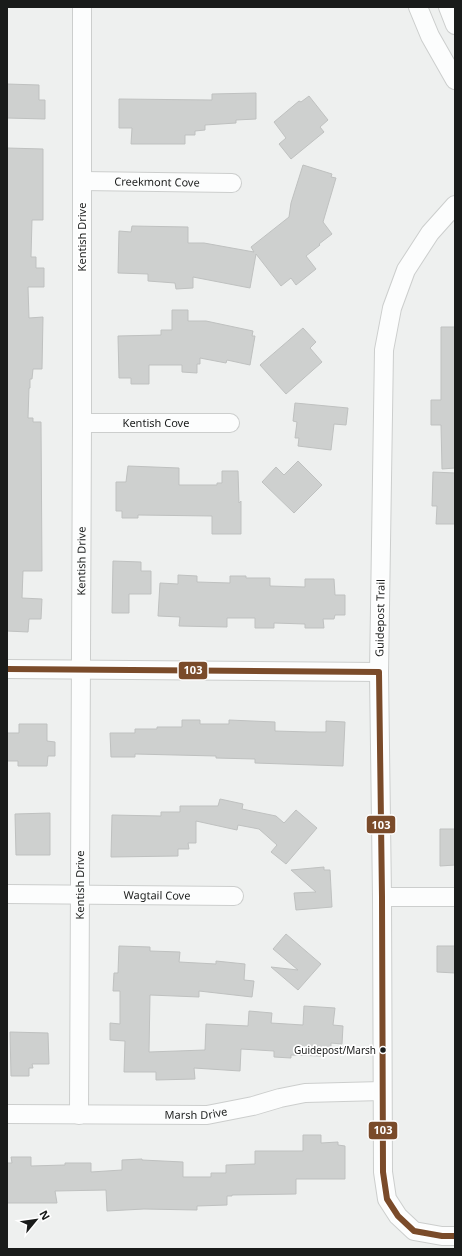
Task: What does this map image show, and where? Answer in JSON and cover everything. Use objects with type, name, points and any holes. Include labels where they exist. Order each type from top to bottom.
[{"type":"street","name":"Kentish Drive","points":[[79,1115],[82,7]]},
{"type":"street","points":[[418,7],[430,36],[455,80]]},
{"type":"street","points":[[448,7],[455,25]]},
{"type":"street","name":"Creekmont Cove","points":[[82,181],[232,183]]},
{"type":"street","name":"Guidepost Trail","points":[[455,205],[430,233],[406,270],[392,308],[384,350],[379,672],[383,1172],[387,1199],[398,1216],[414,1231],[442,1236],[455,1236]]},
{"type":"street","name":"Kentish Cove","points":[[82,422],[230,424]]},
{"type":"street","points":[[7,669],[379,672]]},
{"type":"street","name":"Wagtail Cove","points":[[7,894],[234,896]]},
{"type":"street","points":[[382,897],[455,897]]},
{"type":"street","name":"Marsh Drive","points":[[7,1114],[207,1115],[253,1106],[280,1098],[305,1093],[382,1091]]},
{"type":"building","points":[[7,84],[39,85],[39,100],[45,100],[45,119],[7,118]]},
{"type":"building","points":[[256,93],[256,119],[236,120],[236,123],[205,125],[205,130],[195,131],[195,135],[185,135],[185,144],[131,144],[132,128],[119,128],[119,99],[212,100],[212,94]]},
{"type":"building","points":[[309,96],[328,120],[320,127],[324,132],[291,159],[279,144],[286,138],[274,122],[299,101],[301,102]]},
{"type":"building","points":[[7,148],[43,149],[43,220],[32,220],[31,257],[36,257],[36,268],[44,268],[44,287],[28,287],[29,318],[43,317],[42,369],[33,369],[32,379],[30,379],[28,418],[33,418],[33,422],[41,422],[42,571],[23,571],[22,598],[42,599],[41,619],[29,619],[28,632],[7,631]]},
{"type":"building","points":[[303,165],[332,174],[331,177],[336,178],[323,222],[332,234],[306,256],[316,269],[296,285],[291,278],[281,286],[256,254],[250,288],[193,277],[193,288],[176,289],[175,283],[148,281],[148,274],[118,273],[119,231],[131,232],[132,226],[188,227],[188,243],[204,243],[254,252],[251,247],[289,217],[291,203]]},
{"type":"building","points":[[172,310],[188,310],[188,321],[206,321],[253,331],[252,336],[255,336],[250,365],[227,360],[226,363],[200,358],[200,364],[197,364],[197,373],[182,372],[182,365],[149,365],[149,384],[131,384],[131,378],[119,378],[118,336],[161,335],[161,330],[172,330]]},
{"type":"building","points":[[441,327],[455,327],[455,468],[442,469],[441,425],[431,425],[431,400],[441,400]]},
{"type":"building","points":[[303,328],[316,342],[310,348],[322,362],[286,394],[260,365]]},
{"type":"building","points":[[295,403],[348,408],[346,425],[334,424],[331,450],[298,446],[299,438],[295,438],[297,422],[293,421]]},
{"type":"building","points":[[298,461],[322,485],[294,513],[262,482],[276,467],[284,475]]},
{"type":"building","points":[[128,466],[179,468],[179,485],[217,485],[217,483],[222,483],[222,471],[238,471],[239,503],[241,501],[241,534],[212,534],[212,516],[138,515],[138,518],[122,518],[122,511],[116,511],[116,482],[126,482]]},
{"type":"building","points":[[433,472],[455,473],[455,524],[436,524],[437,506],[432,506]]},
{"type":"building","points":[[113,561],[141,562],[141,571],[151,571],[151,594],[129,594],[129,613],[112,613]]},
{"type":"building","points":[[178,575],[197,576],[197,582],[230,583],[230,576],[270,578],[270,586],[305,587],[305,579],[334,579],[335,595],[345,595],[345,615],[335,615],[334,619],[323,619],[324,628],[305,628],[305,624],[274,623],[274,628],[255,628],[255,618],[227,618],[227,627],[179,626],[180,617],[158,616],[160,583],[178,584]]},
{"type":"building","points":[[182,720],[200,720],[200,724],[229,724],[229,720],[275,722],[275,731],[310,732],[326,732],[326,721],[345,722],[343,766],[255,763],[255,759],[216,758],[216,756],[135,754],[135,757],[111,757],[110,733],[135,733],[135,729],[157,729],[157,727],[182,727]]},
{"type":"building","points":[[19,724],[47,724],[47,741],[55,742],[55,756],[48,756],[47,766],[18,766],[18,761],[7,761],[7,733],[19,733]]},
{"type":"building","points":[[220,799],[243,804],[242,809],[276,816],[284,823],[296,810],[317,828],[286,864],[271,852],[277,845],[259,829],[238,825],[237,830],[196,821],[196,843],[188,843],[189,849],[178,849],[178,856],[111,857],[112,815],[161,816],[161,812],[180,812],[180,806],[218,806]]},
{"type":"building","points":[[50,813],[50,855],[16,855],[15,814]]},
{"type":"building","points":[[440,829],[455,829],[455,865],[440,866]]},
{"type":"building","points":[[324,867],[324,870],[330,870],[332,907],[296,910],[294,893],[316,892],[291,870]]},
{"type":"building","points":[[286,934],[321,964],[298,990],[271,967],[298,970],[273,949]]},
{"type":"building","points":[[119,946],[150,947],[150,951],[180,952],[179,962],[216,964],[216,961],[245,964],[244,980],[254,981],[252,997],[199,991],[199,997],[150,995],[149,1052],[205,1050],[206,1024],[248,1026],[249,1011],[272,1013],[271,1023],[303,1025],[304,1006],[335,1008],[333,1025],[343,1026],[342,1044],[331,1043],[331,1048],[322,1048],[321,1056],[291,1055],[291,1058],[274,1057],[274,1051],[241,1049],[240,1071],[194,1068],[195,1079],[156,1080],[156,1072],[124,1072],[125,1041],[110,1040],[110,1023],[120,1024],[120,991],[113,991],[114,973],[118,973]]},
{"type":"building","points":[[437,946],[455,946],[455,973],[437,972]]},
{"type":"building","points":[[10,1032],[48,1033],[49,1064],[32,1064],[33,1068],[29,1068],[29,1076],[11,1076]]},
{"type":"building","points":[[303,1135],[321,1135],[321,1143],[338,1142],[338,1145],[345,1146],[345,1179],[296,1179],[296,1194],[232,1195],[227,1196],[227,1205],[197,1206],[197,1210],[144,1209],[107,1211],[106,1190],[55,1191],[57,1203],[7,1203],[7,1163],[12,1163],[11,1157],[31,1157],[31,1166],[65,1165],[65,1163],[91,1163],[91,1172],[122,1170],[122,1160],[142,1159],[183,1162],[183,1177],[211,1177],[211,1173],[226,1173],[226,1165],[255,1164],[255,1151],[303,1151]]},
{"type":"transit line","name":"103","points":[[7,669],[379,672]]},
{"type":"transit line","name":"103","points":[[379,672],[383,1172],[387,1199],[398,1216],[414,1231],[442,1236],[455,1236]]},
{"type":"place","name":"Guidepost/Marsh","points":[[383,1050]]}]
